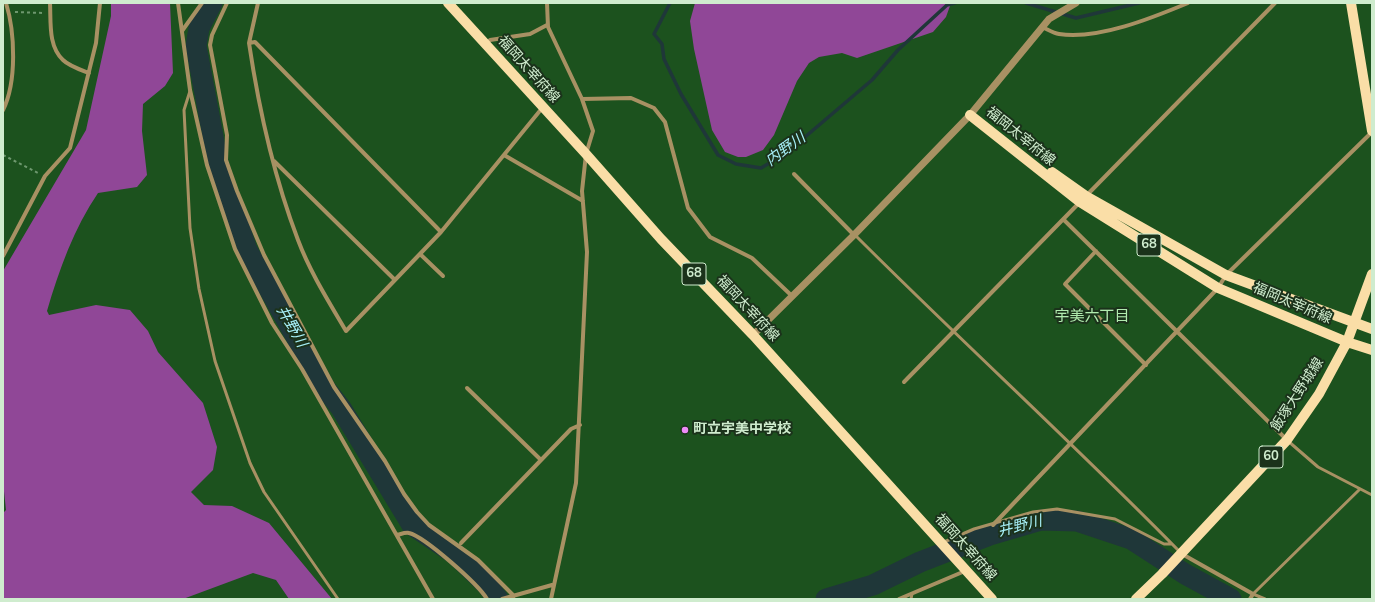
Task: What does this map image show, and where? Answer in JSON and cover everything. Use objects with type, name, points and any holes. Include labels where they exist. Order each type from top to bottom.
[{"type":"main road","name":"福岡太宰府線","points":[[448,3],[586,154],[661,239],[752,335],[992,599]]},
{"type":"main road","points":[[1351,3],[1372,132]]},
{"type":"main road","name":"福岡太宰府線","points":[[970,115],[1083,199],[1218,288],[1347,342],[1372,350]]},
{"type":"main road","name":"福岡太宰府線","points":[[1083,199],[1226,275],[1355,324],[1372,329]]},
{"type":"main road","name":"飯塚大野城線","points":[[1136,599],[1162,574],[1287,440],[1319,394],[1347,342],[1355,324],[1372,274]]},
{"type":"street","points":[[3,110],[11,81],[12,42],[6,3]]},
{"type":"street","points":[[50,3],[52,35],[55,50],[64,61],[89,74]]},
{"type":"street","points":[[3,256],[45,176],[70,148],[96,43],[100,3]]},
{"type":"street","points":[[178,3],[190,90],[207,165],[235,249],[272,323],[302,369],[434,599]]},
{"type":"street","points":[[182,32],[202,3]]},
{"type":"street","points":[[226,3],[212,35],[210,45],[227,135],[226,160],[264,255],[334,387],[385,461],[404,494],[429,525],[478,560],[514,596]]},
{"type":"street","points":[[258,3],[248,43],[256,90],[273,160],[298,241],[326,297],[346,331],[441,232],[543,107]]},
{"type":"street","points":[[548,3],[548,24],[554,44],[582,99],[593,131],[586,154],[582,191],[588,252],[576,483],[552,585],[551,599]]},
{"type":"street","points":[[752,335],[854,235],[970,115],[1041,27],[1049,19],[1076,3]]},
{"type":"street","points":[[1041,27],[1058,34],[1088,34],[1148,18],[1188,3]]},
{"type":"street","points":[[904,382],[1275,3]]},
{"type":"street","points":[[3,14],[8,12]]},
{"type":"street","points":[[485,44],[490,40],[530,34],[548,24]]},
{"type":"street","points":[[248,43],[255,42],[441,232]]},
{"type":"street","points":[[582,99],[631,98],[654,108],[665,122],[688,208],[692,214],[710,237],[752,258],[792,296]]},
{"type":"street","points":[[993,525],[1178,331],[1218,288],[1226,275],[1372,132]]},
{"type":"street","points":[[504,155],[583,200]]},
{"type":"street","points":[[273,160],[395,280]]},
{"type":"street","points":[[794,174],[854,235]]},
{"type":"street","points":[[1064,220],[1287,440]]},
{"type":"street","points":[[1096,251],[1065,284],[1146,365]]},
{"type":"street","points":[[420,254],[443,276]]},
{"type":"street","points":[[467,388],[541,460]]},
{"type":"street","points":[[461,543],[571,429],[580,425]]},
{"type":"street","points":[[397,535],[408,532],[417,536],[464,572],[483,592],[487,599]]},
{"type":"street","points":[[1179,556],[1253,594],[1250,599]]},
{"type":"street","points":[[899,599],[964,569]]},
{"type":"street","points":[[502,599],[552,585]]},
{"type":"lane","points":[[190,90],[184,110],[190,228],[199,289],[215,361],[250,463],[264,492],[338,599]]},
{"type":"lane","points":[[854,235],[953,332],[1071,443],[1172,544],[1179,556]]},
{"type":"lane","points":[[1287,440],[1318,467],[1372,495]]},
{"type":"lane","points":[[1265,599],[1253,594],[1360,489]]},
{"type":"lane","points":[[941,543],[974,529],[993,525],[1033,512],[1058,509],[1115,519],[1164,544],[1172,544]]},
{"type":"lane","points":[[911,599],[912,594]]},
{"type":"path","points":[[8,12],[51,13]]},
{"type":"path","points":[[3,155],[45,176]]},
{"type":"shaded area","points":[[111,3],[170,3],[173,73],[165,86],[143,104],[142,131],[147,175],[137,187],[98,193],[89,206],[74,235],[47,311],[49,315],[96,305],[130,310],[148,331],[158,352],[203,403],[217,447],[213,470],[191,492],[204,505],[232,506],[269,523],[332,599],[289,599],[276,580],[253,573],[183,599],[3,599],[3,513],[6,510],[3,482],[3,271],[86,130],[111,16]]},
{"type":"shaded area","points":[[695,3],[951,3],[946,17],[933,32],[857,58],[842,53],[819,57],[809,63],[797,81],[774,135],[763,150],[746,157],[738,157],[725,152],[712,130],[694,49],[690,21]]},
{"type":"waterway","name":"井野川","points":[[212,3],[199,28],[196,46],[218,163],[247,250],[325,388],[341,408],[412,525],[455,554],[487,585],[498,599]]},
{"type":"waterway","name":"内野川","points":[[670,3],[654,34],[662,44],[664,59],[681,94],[718,155],[736,164],[761,168],[785,154],[872,80],[898,50],[947,5],[955,3]]},
{"type":"waterway","name":"内野川","points":[[1026,3],[1076,18],[1139,3]]},
{"type":"waterway","name":"井野川","points":[[826,599],[873,585],[920,562],[990,535],[1041,520],[1077,521],[1131,539],[1185,574],[1231,599]]},
{"type":"place","name":"町立宇美中学校","points":[[685,430]]},
{"type":"district","name":"宇美六丁目","points":[[1092,317]]}]
